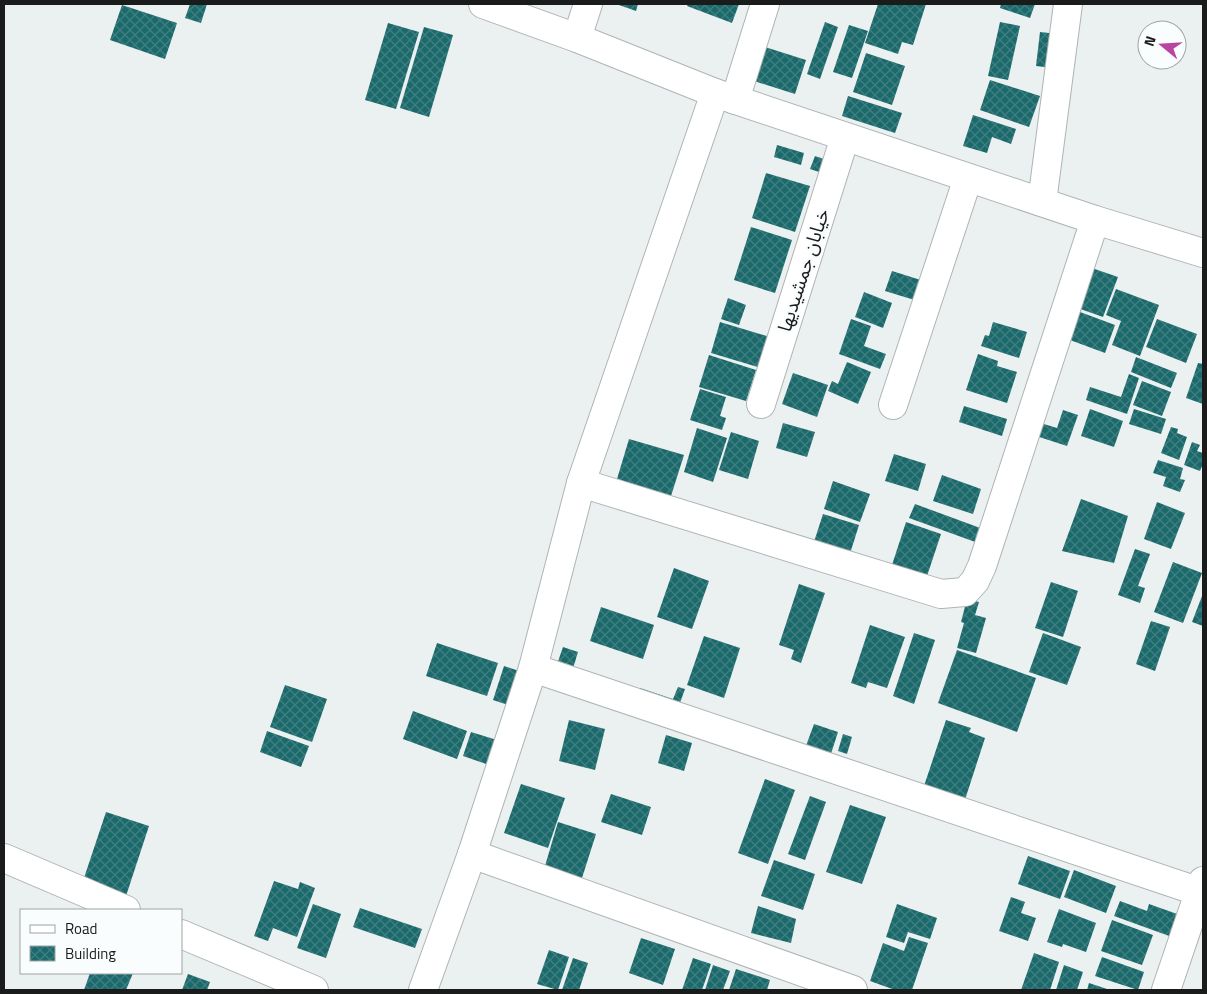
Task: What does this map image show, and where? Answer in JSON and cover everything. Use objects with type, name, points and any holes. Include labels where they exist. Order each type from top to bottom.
[{"type":"street","points":[[483,4],[577,38],[725,97],[1095,220],[1203,253]]},
{"type":"street","points":[[577,38],[588,4]]},
{"type":"street","points":[[423,990],[472,854],[533,668],[582,483],[725,97],[765,4]]},
{"type":"street","points":[[1042,202],[1068,4]]},
{"type":"street","name":"خیابان جمشیدیها","points":[[760,404],[845,137]]},
{"type":"street","points":[[893,405],[968,178]]},
{"type":"street","points":[[582,483],[941,594],[964,592],[975,580],[982,566],[1095,220]]},
{"type":"street","points":[[533,668],[1202,889],[1166,990]]},
{"type":"street","points":[[472,854],[853,990]]},
{"type":"street","points":[[4,858],[124,909]]},
{"type":"street","points":[[182,934],[314,990]]},
{"type":"building","points":[[190,4],[207,4],[201,23],[185,18]]},
{"type":"building","points":[[616,4],[638,4],[636,11]]},
{"type":"building","points":[[688,4],[739,4],[732,23],[687,6]]},
{"type":"building","points":[[878,4],[926,4],[913,45],[902,42],[898,54],[865,43]]},
{"type":"building","points":[[1001,4],[1035,4],[1030,18],[1000,8]]},
{"type":"building","points":[[122,5],[177,23],[165,59],[110,40]]},
{"type":"building","points":[[825,22],[838,27],[820,79],[807,74]]},
{"type":"building","points":[[1000,22],[1020,26],[1008,80],[988,76]]},
{"type":"building","points":[[388,23],[419,32],[396,109],[365,100]]},
{"type":"building","points":[[849,25],[868,31],[852,78],[833,72]]},
{"type":"building","points":[[424,27],[453,35],[429,117],[400,108]]},
{"type":"building","points":[[1040,32],[1058,34],[1053,68],[1036,66]]},
{"type":"building","points":[[765,47],[806,60],[795,94],[754,81]]},
{"type":"building","points":[[866,53],[905,66],[892,105],[853,92]]},
{"type":"building","points":[[990,80],[1040,96],[1029,127],[980,110]]},
{"type":"building","points":[[848,96],[902,113],[895,133],[842,116]]},
{"type":"building","points":[[973,115],[1016,129],[1011,144],[992,137],[987,153],[963,146]]},
{"type":"building","points":[[777,145],[804,153],[801,165],[774,157]]},
{"type":"building","points":[[815,156],[833,162],[828,175],[810,169]]},
{"type":"building","points":[[766,173],[810,186],[795,232],[752,218]]},
{"type":"building","points":[[751,227],[792,240],[775,293],[734,280]]},
{"type":"building","points":[[1086,266],[1118,277],[1103,317],[1072,306]]},
{"type":"building","points":[[892,271],[927,282],[921,302],[885,291]]},
{"type":"building","points":[[1116,289],[1159,305],[1140,356],[1112,345],[1121,321],[1106,315]]},
{"type":"building","points":[[864,292],[892,303],[883,328],[855,317]]},
{"type":"building","points":[[728,298],[746,305],[739,325],[721,319]]},
{"type":"building","points":[[1072,309],[1115,325],[1105,353],[1062,337]]},
{"type":"building","points":[[851,319],[871,326],[864,346],[886,354],[880,369],[839,354]]},
{"type":"building","points":[[1157,319],[1197,334],[1186,363],[1146,347]]},
{"type":"building","points":[[720,322],[770,337],[761,368],[711,353]]},
{"type":"building","points":[[993,322],[1027,332],[1019,358],[981,346],[985,335],[989,336]]},
{"type":"building","points":[[978,354],[998,361],[997,366],[1017,372],[1007,403],[966,390]]},
{"type":"building","points":[[709,355],[756,370],[746,401],[699,387]]},
{"type":"building","points":[[1136,357],[1177,373],[1171,388],[1131,372]]},
{"type":"building","points":[[847,362],[871,372],[858,404],[828,391],[832,381],[838,384]]},
{"type":"building","points":[[1198,363],[1203,364],[1203,404],[1186,398]]},
{"type":"building","points":[[793,373],[828,385],[817,417],[782,404]]},
{"type":"building","points":[[1129,374],[1139,378],[1127,414],[1086,400],[1090,387],[1121,397]]},
{"type":"building","points":[[1142,381],[1171,392],[1162,416],[1133,405]]},
{"type":"building","points":[[700,389],[726,397],[720,416],[726,418],[722,430],[690,420]]},
{"type":"building","points":[[964,406],[1007,419],[1002,436],[959,422]]},
{"type":"building","points":[[1090,409],[1123,421],[1114,447],[1081,436]]},
{"type":"building","points":[[1134,409],[1166,419],[1161,434],[1129,424]]},
{"type":"building","points":[[1063,410],[1078,415],[1067,446],[1030,434],[1034,421],[1057,428]]},
{"type":"building","points":[[783,423],[815,432],[807,457],[776,448]]},
{"type":"building","points":[[1171,427],[1178,429],[1177,433],[1187,437],[1179,460],[1161,453]]},
{"type":"building","points":[[697,428],[727,438],[713,482],[684,472]]},
{"type":"building","points":[[731,432],[759,441],[748,479],[719,470]]},
{"type":"building","points":[[629,439],[684,455],[671,496],[617,479]]},
{"type":"building","points":[[1192,442],[1200,445],[1197,451],[1203,453],[1203,464],[1200,471],[1184,465]]},
{"type":"building","points":[[894,454],[926,464],[918,491],[885,481]]},
{"type":"building","points":[[1158,460],[1183,468],[1180,479],[1185,480],[1180,492],[1163,486],[1166,477],[1153,473]]},
{"type":"building","points":[[942,475],[981,489],[973,514],[933,501]]},
{"type":"building","points":[[833,481],[870,494],[860,522],[824,509]]},
{"type":"building","points":[[1081,499],[1128,516],[1114,563],[1062,551]]},
{"type":"building","points":[[1157,502],[1185,513],[1171,549],[1144,539]]},
{"type":"building","points":[[915,504],[983,529],[978,543],[909,518]]},
{"type":"building","points":[[823,514],[859,525],[848,560],[812,548]]},
{"type":"building","points":[[906,522],[941,534],[927,576],[892,565]]},
{"type":"building","points":[[1135,549],[1150,554],[1138,586],[1145,588],[1140,603],[1118,595]]},
{"type":"building","points":[[1173,562],[1202,573],[1183,623],[1154,612]]},
{"type":"building","points":[[674,568],[709,581],[692,629],[657,617]]},
{"type":"building","points":[[1051,582],[1078,591],[1063,637],[1035,628]]},
{"type":"building","points":[[799,584],[825,593],[801,663],[791,659],[794,650],[779,645]]},
{"type":"building","points":[[1203,597],[1203,626],[1192,622]]},
{"type":"building","points":[[967,599],[979,602],[975,615],[986,618],[976,653],[957,648],[964,623],[961,622]]},
{"type":"building","points":[[601,607],[654,625],[643,659],[590,641]]},
{"type":"building","points":[[1151,621],[1170,627],[1155,671],[1136,664]]},
{"type":"building","points":[[870,625],[905,637],[887,688],[868,682],[866,688],[851,683]]},
{"type":"building","points":[[914,633],[935,640],[914,704],[893,696]]},
{"type":"building","points":[[1043,633],[1081,647],[1067,685],[1029,672]]},
{"type":"building","points":[[704,636],[740,648],[724,698],[687,685]]},
{"type":"building","points":[[437,643],[498,663],[487,696],[426,676]]},
{"type":"building","points":[[563,647],[578,652],[570,678],[554,673]]},
{"type":"building","points":[[957,650],[1036,678],[1017,732],[938,703]]},
{"type":"building","points":[[504,666],[519,671],[508,705],[493,700]]},
{"type":"building","points":[[285,685],[327,699],[312,742],[270,727]]},
{"type":"building","points":[[678,687],[685,689],[676,714],[635,700],[640,688],[673,699]]},
{"type":"building","points":[[413,711],[467,731],[457,759],[403,739]]},
{"type":"building","points":[[569,720],[605,729],[595,770],[559,761]]},
{"type":"building","points":[[946,720],[971,728],[969,732],[985,738],[962,809],[921,795]]},
{"type":"building","points":[[814,724],[838,732],[828,763],[803,754]]},
{"type":"building","points":[[267,731],[309,746],[301,767],[260,752]]},
{"type":"building","points":[[471,732],[497,740],[489,765],[463,756]]},
{"type":"building","points":[[843,734],[852,737],[847,754],[838,751]]},
{"type":"building","points":[[666,735],[692,743],[684,771],[658,763]]},
{"type":"building","points":[[765,779],[795,790],[768,864],[738,853]]},
{"type":"building","points":[[521,784],[565,798],[548,848],[504,833]]},
{"type":"building","points":[[611,794],[651,807],[642,835],[601,822]]},
{"type":"building","points":[[810,796],[826,802],[805,860],[788,854]]},
{"type":"building","points":[[850,805],[886,817],[862,884],[826,872]]},
{"type":"building","points":[[106,812],[149,826],[126,896],[83,881]]},
{"type":"building","points":[[558,822],[596,834],[582,878],[545,866]]},
{"type":"building","points":[[1028,856],[1070,871],[1060,899],[1018,884]]},
{"type":"building","points":[[774,860],[815,874],[803,910],[761,896]]},
{"type":"building","points":[[1074,870],[1116,886],[1106,913],[1064,897]]},
{"type":"building","points":[[274,881],[298,889],[300,882],[315,888],[297,937],[273,928],[268,941],[254,936]]},
{"type":"building","points":[[1011,897],[1025,902],[1021,913],[1036,918],[1028,941],[999,931]]},
{"type":"building","points":[[1120,901],[1147,911],[1149,904],[1180,915],[1172,937],[1114,916]]},
{"type":"building","points":[[313,904],[341,914],[326,958],[297,948]]},
{"type":"building","points":[[897,904],[937,918],[930,939],[908,932],[904,943],[886,937]]},
{"type":"building","points":[[758,906],[796,919],[791,943],[751,933]]},
{"type":"building","points":[[360,908],[422,929],[415,948],[353,927]]},
{"type":"building","points":[[1059,909],[1096,923],[1086,952],[1063,944],[1062,947],[1047,942]]},
{"type":"building","points":[[1112,920],[1153,935],[1142,965],[1101,951]]},
{"type":"building","points":[[909,937],[928,943],[912,990],[895,990],[870,981],[883,943],[904,951]]},
{"type":"building","points":[[641,938],[675,949],[663,985],[629,973]]},
{"type":"building","points":[[549,950],[569,957],[558,990],[537,984]]},
{"type":"building","points":[[1034,953],[1059,962],[1050,990],[1021,990]]},
{"type":"building","points":[[1102,957],[1144,972],[1138,990],[1095,976]]},
{"type":"building","points":[[573,958],[588,963],[579,990],[562,990]]},
{"type":"building","points":[[693,958],[711,964],[702,990],[682,990]]},
{"type":"building","points":[[713,965],[730,971],[723,990],[705,990]]},
{"type":"building","points":[[1064,965],[1083,972],[1077,990],[1056,990]]},
{"type":"building","points":[[736,969],[770,980],[767,990],[729,990]]},
{"type":"building","points":[[90,974],[133,974],[126,990],[84,990]]},
{"type":"building","points":[[188,974],[210,982],[207,990],[182,990]]},
{"type":"building","points":[[1089,983],[1110,990],[1087,990]]}]
